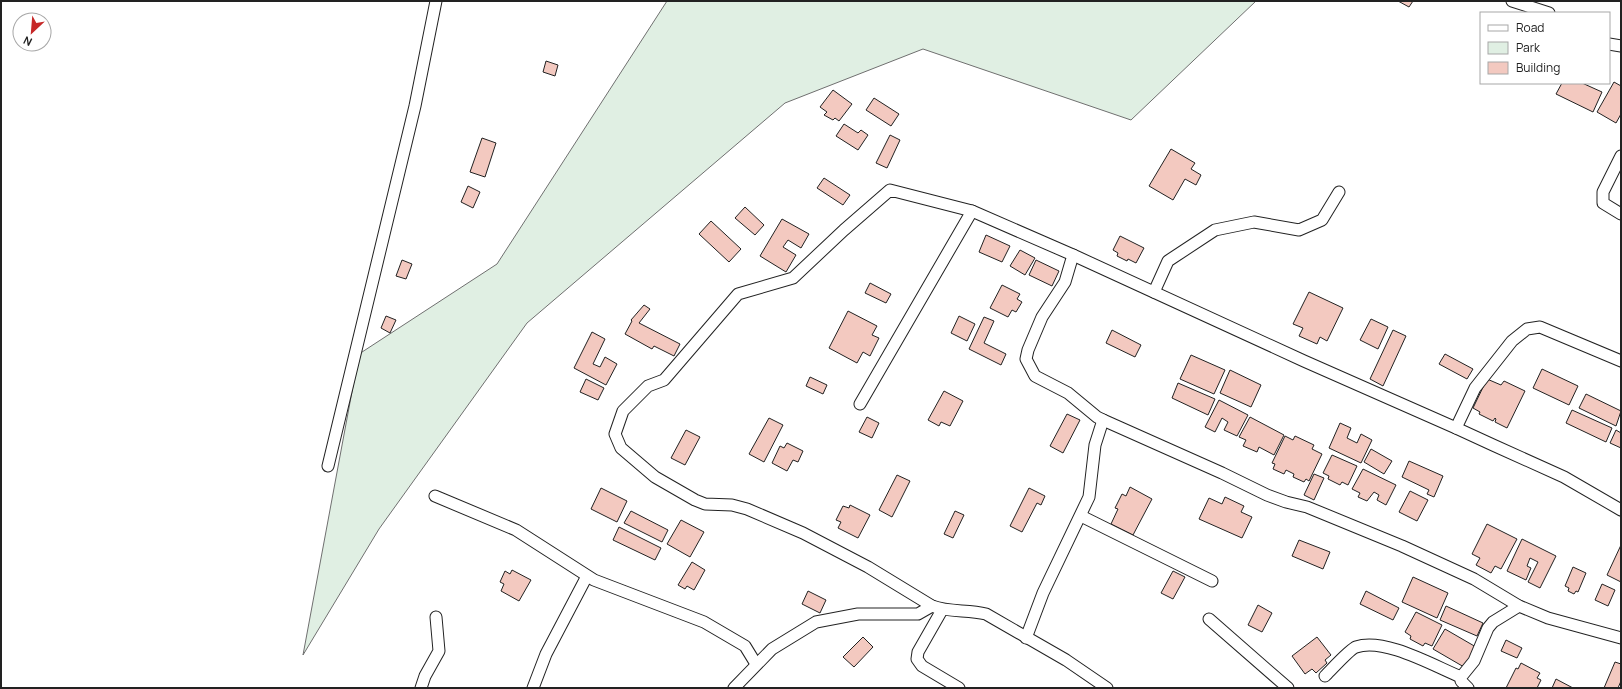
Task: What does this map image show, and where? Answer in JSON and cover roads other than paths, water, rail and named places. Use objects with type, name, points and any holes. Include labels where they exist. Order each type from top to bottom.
[{"type":"street","points":[[328,466],[415,106],[436,1]]},
{"type":"street","points":[[1512,1],[1546,12]]},
{"type":"street","points":[[1610,44],[1621,46]]},
{"type":"street","points":[[1621,156],[1603,192],[1603,203],[1621,214]]},
{"type":"street","points":[[937,608],[868,567],[803,533],[747,509],[732,505],[705,504],[695,500],[655,476],[621,448],[615,434],[623,411],[648,386],[664,380],[738,294],[793,278],[844,230],[890,190],[972,211],[1073,255],[1304,361],[1564,477],[1621,510]]},
{"type":"street","points":[[1154,292],[1168,261],[1215,230],[1254,222],[1298,230],[1322,220],[1339,192]]},
{"type":"street","points":[[860,404],[972,211]]},
{"type":"street","points":[[1073,255],[1065,282],[1042,317],[1028,350],[1026,359],[1035,376],[1068,393],[1097,417],[1222,473],[1267,495],[1286,502],[1307,506],[1402,546],[1474,579],[1519,606],[1548,618],[1621,638]]},
{"type":"street","points":[[1456,428],[1475,388],[1512,341],[1526,329],[1540,326],[1621,362]]},
{"type":"street","points":[[1026,638],[1044,593],[1089,497],[1095,445],[1103,420]]},
{"type":"street","points":[[435,496],[516,530],[594,580],[704,622],[745,646],[756,664]]},
{"type":"street","points":[[1081,516],[1212,580]]},
{"type":"street","points":[[533,688],[546,654],[587,576]]},
{"type":"street","points":[[1461,677],[1474,661],[1488,628],[1493,622],[1519,606]]},
{"type":"street","points":[[937,608],[918,652],[917,659],[922,666],[959,688]]},
{"type":"street","points":[[734,688],[772,649],[816,622],[858,614],[918,614],[937,608],[974,611],[986,614],[1066,660],[1107,688]]},
{"type":"street","points":[[421,688],[425,676],[439,651],[436,617]]},
{"type":"street","points":[[1209,619],[1288,688]]},
{"type":"street","points":[[1325,676],[1355,647],[1376,644],[1395,649],[1461,677]]},
{"type":"street","points":[[1461,677],[1461,681],[1468,688]]}]
